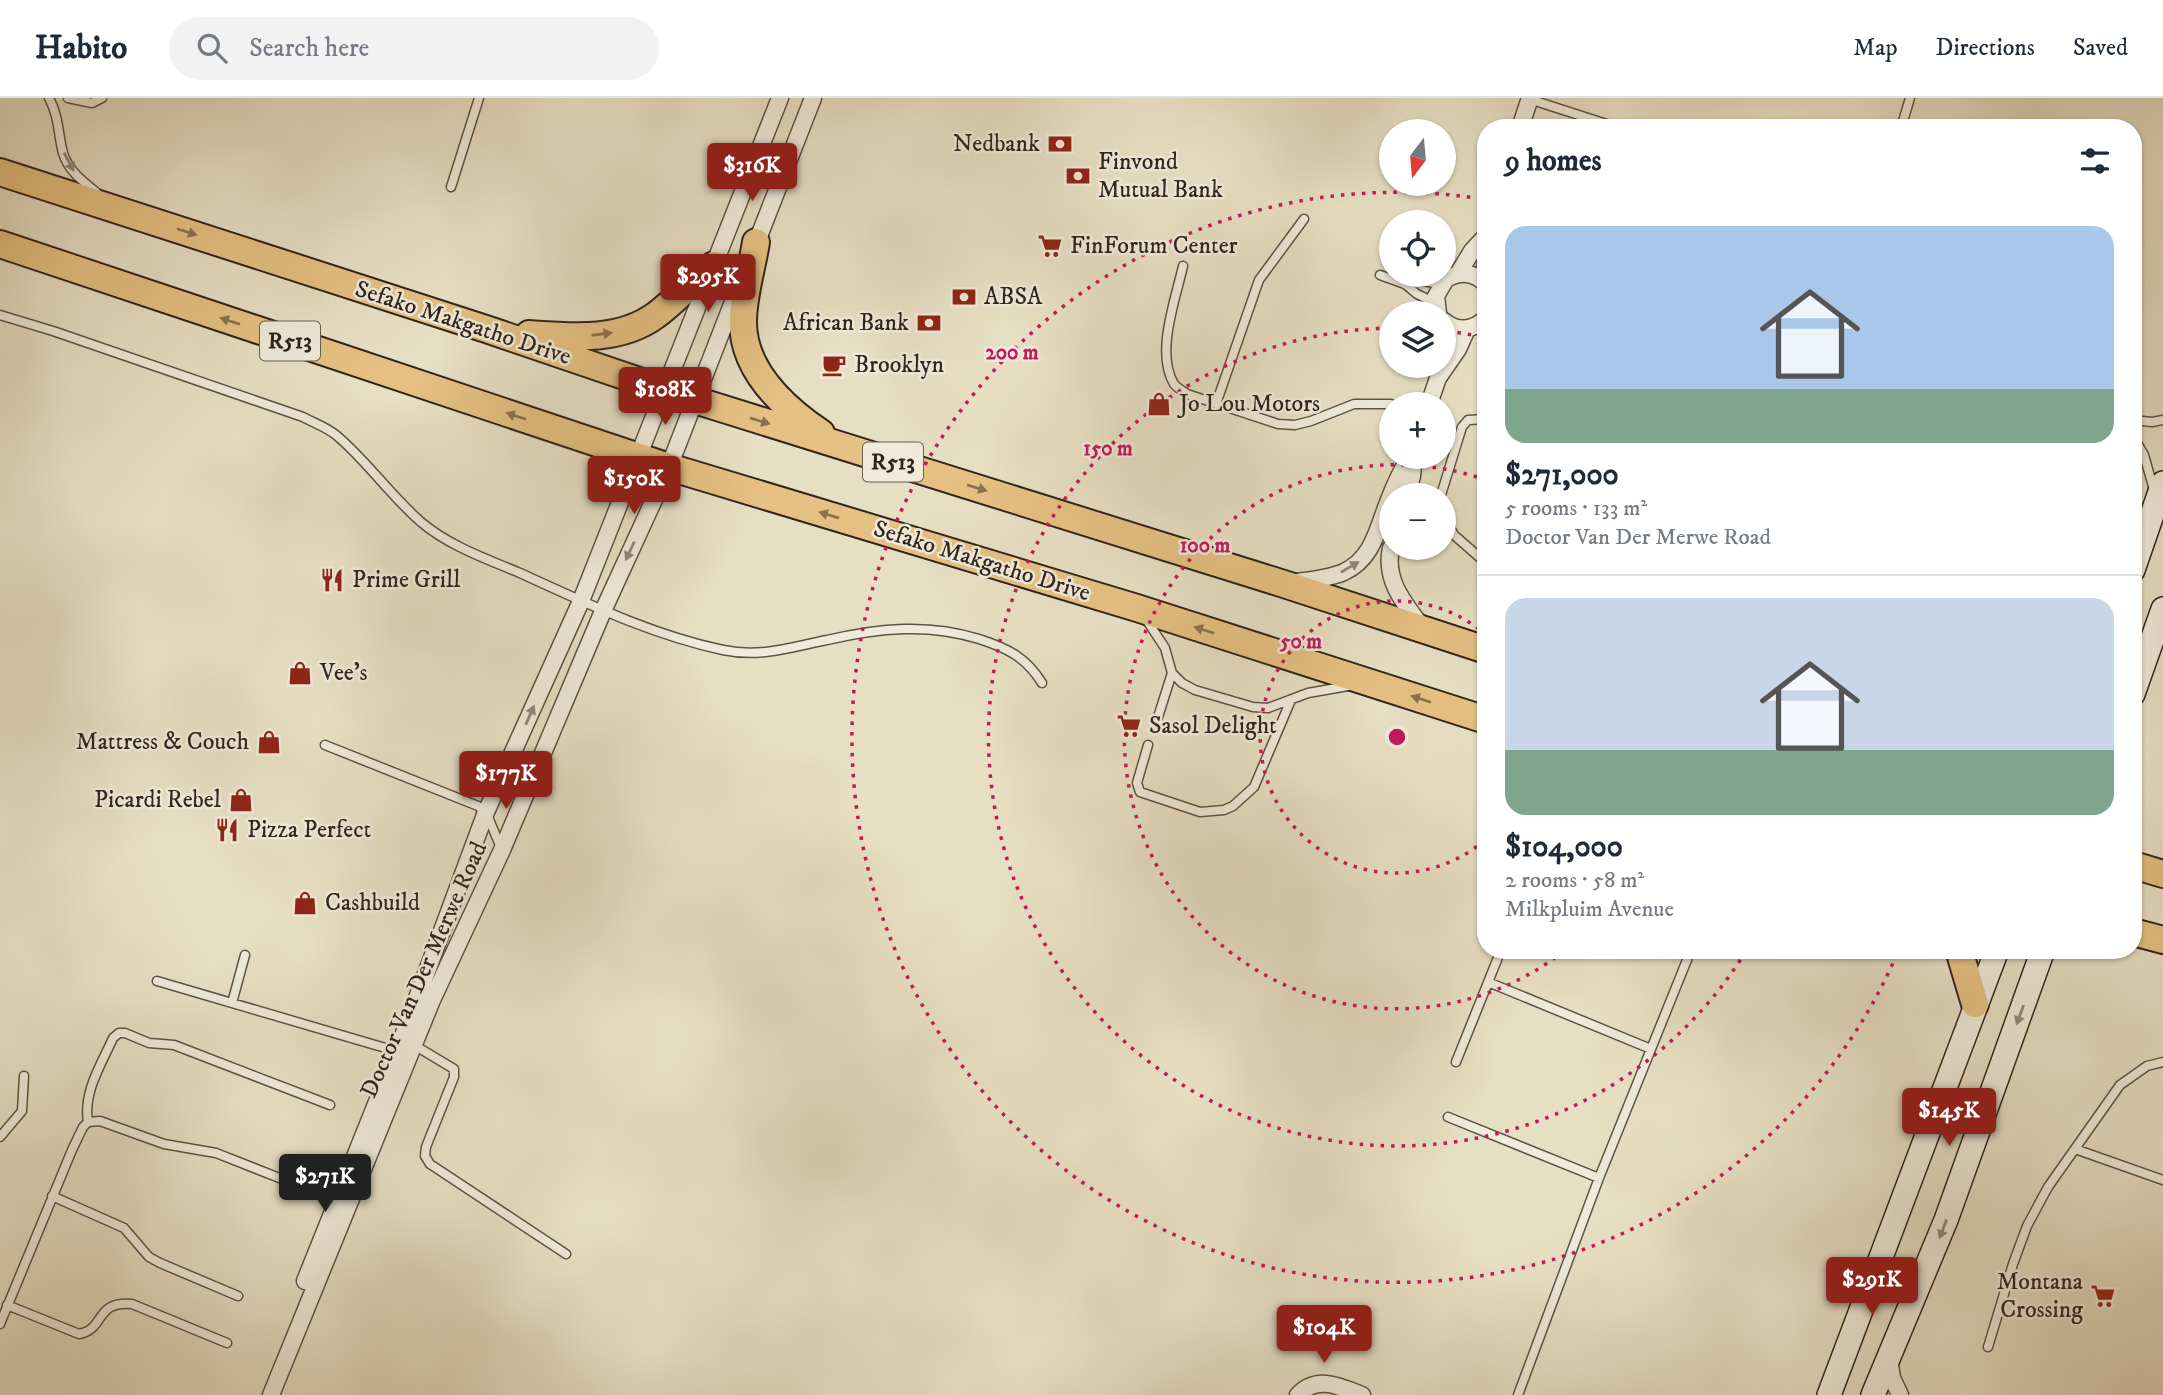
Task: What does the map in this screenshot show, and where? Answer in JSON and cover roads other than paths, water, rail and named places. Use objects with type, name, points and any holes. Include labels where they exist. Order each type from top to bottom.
[{"type":"main road","name":"Sefako Makgatho Drive","points":[[0,172],[486,329],[695,400],[1477,647]]},
{"type":"main road","points":[[757,242],[744,307],[744,332],[748,352],[764,381],[788,408],[842,446]]},
{"type":"main road","name":"Sefako Makgatho Drive","points":[[0,244],[669,467],[1137,608],[1477,717]]},
{"type":"main road","points":[[486,329],[572,337],[618,332],[658,314],[699,275],[714,265]]},
{"type":"main road","points":[[2142,544],[2160,491]]},
{"type":"main road","points":[[2142,567],[2163,526]]},
{"type":"main road","points":[[2142,668],[2163,609]]},
{"type":"main road","points":[[2142,868],[2163,874]]},
{"type":"main road","points":[[2142,934],[2163,940]]},
{"type":"main road","points":[[1962,959],[1975,1004]]},
{"type":"main road","points":[[1829,1395],[1993,959]]},
{"type":"main road","points":[[1873,1395],[1928,1266],[2040,959]]},
{"type":"main road","points":[[1859,1395],[1904,1300],[1928,1266]]},
{"type":"street","name":"Doctor Van Der Merwe Road","points":[[271,1395],[407,1051],[486,812],[581,601],[780,98]]},
{"type":"street","name":"Doctor Van Der Merwe Road","points":[[260,1395],[407,1051],[502,850],[603,611],[669,467],[813,98]]},
{"type":"street","points":[[1523,119],[1529,99]]},
{"type":"street","points":[[1477,245],[1458,274],[1477,278]]},
{"type":"street","points":[[1456,328],[1467,329],[1477,325]]},
{"type":"street","points":[[1456,351],[1467,329]]},
{"type":"street","points":[[1284,584],[1336,575],[1362,559],[1373,542],[1403,469]]},
{"type":"street","points":[[1390,560],[1390,570],[1396,588],[1424,629]]},
{"type":"street","points":[[1889,1358],[1892,1378],[1900,1395]]},
{"type":"street","points":[[1298,1395],[1307,1386],[1317,1383],[1331,1384],[1362,1395]]},
{"type":"lane","points":[[49,98],[56,113],[63,153],[71,169],[84,183],[122,211]]},
{"type":"lane","points":[[68,98],[92,103],[102,98]]},
{"type":"lane","points":[[450,187],[479,98]]},
{"type":"lane","points":[[1903,119],[1910,98]]},
{"type":"lane","points":[[1529,99],[1591,119]]},
{"type":"lane","points":[[1216,404],[1259,280],[1304,219]]},
{"type":"lane","points":[[1183,266],[1166,345],[1168,365],[1175,385],[1187,394],[1278,424],[1295,425],[1354,404],[1379,404]]},
{"type":"lane","points":[[1409,287],[1424,301]]},
{"type":"lane","points":[[0,316],[53,331],[303,417],[333,433],[358,455],[422,523],[462,548],[603,611],[656,631],[724,650],[757,654],[784,651],[881,629],[914,627],[1007,648],[1034,670],[1042,682]]},
{"type":"lane","points":[[1445,483],[1462,426],[1468,420],[1477,420]]},
{"type":"lane","points":[[2142,421],[2163,420]]},
{"type":"lane","points":[[2142,452],[2160,491]]},
{"type":"lane","points":[[1456,537],[1477,555]]},
{"type":"lane","points":[[1137,608],[1161,639],[1172,673],[1188,687],[1253,707],[1274,707],[1328,688],[1376,684]]},
{"type":"lane","points":[[1158,717],[1172,673]]},
{"type":"lane","points":[[1149,745],[1137,783],[1140,792],[1200,812],[1224,810],[1241,801],[1254,787],[1291,700]]},
{"type":"lane","points":[[325,745],[468,801],[486,812],[502,850]]},
{"type":"lane","points":[[232,1003],[245,955]]},
{"type":"lane","points":[[1456,1062],[1497,959]]},
{"type":"lane","points":[[1518,1395],[1599,1178],[1687,959]]},
{"type":"lane","points":[[157,981],[407,1051],[454,1069],[454,1077],[426,1147],[425,1156],[430,1164],[566,1254]]},
{"type":"lane","points":[[1488,982],[1651,1049]]},
{"type":"lane","points":[[88,1122],[86,1108],[91,1088],[113,1038],[125,1033],[149,1043],[180,1047],[330,1105]]},
{"type":"lane","points":[[1988,1347],[2012,1264],[2027,1226],[2048,1187],[2120,1085],[2147,1066],[2163,1062]]},
{"type":"lane","points":[[0,1137],[22,1111],[24,1076]]},
{"type":"lane","points":[[1448,1118],[1599,1178]]},
{"type":"lane","points":[[0,1324],[52,1196],[83,1126],[88,1122],[100,1121],[164,1144],[216,1153],[282,1179]]},
{"type":"lane","points":[[2075,1149],[2163,1180]]},
{"type":"lane","points":[[52,1196],[124,1228],[149,1256],[160,1263],[238,1296]]},
{"type":"lane","points":[[7,1305],[79,1334],[91,1330],[109,1307],[120,1303],[132,1304],[227,1343]]},
{"type":"place","name":"Nedbank","points":[[1060,144]]},
{"type":"place","name":"Finvond Mutual Bank","points":[[1078,176]]},
{"type":"place","name":"FinForum Center","points":[[1050,246]]},
{"type":"place","name":"ABSA","points":[[964,297]]},
{"type":"place","name":"African Bank","points":[[929,323]]},
{"type":"place","name":"Brooklyn","points":[[834,365]]},
{"type":"place","name":"Jo Lou Motors","points":[[1159,404]]},
{"type":"place","name":"Prime Grill","points":[[332,580]]},
{"type":"place","name":"Vee's","points":[[300,673]]},
{"type":"place","name":"Sasol Delight","points":[[1129,726]]},
{"type":"place","name":"Mattress & Couch","points":[[269,742]]},
{"type":"place","name":"Picardi Rebel","points":[[241,800]]},
{"type":"place","name":"Pizza Perfect","points":[[227,830]]},
{"type":"place","name":"Cashbuild","points":[[305,903]]},
{"type":"place","name":"Montana Crossing","points":[[2103,1296]]}]
